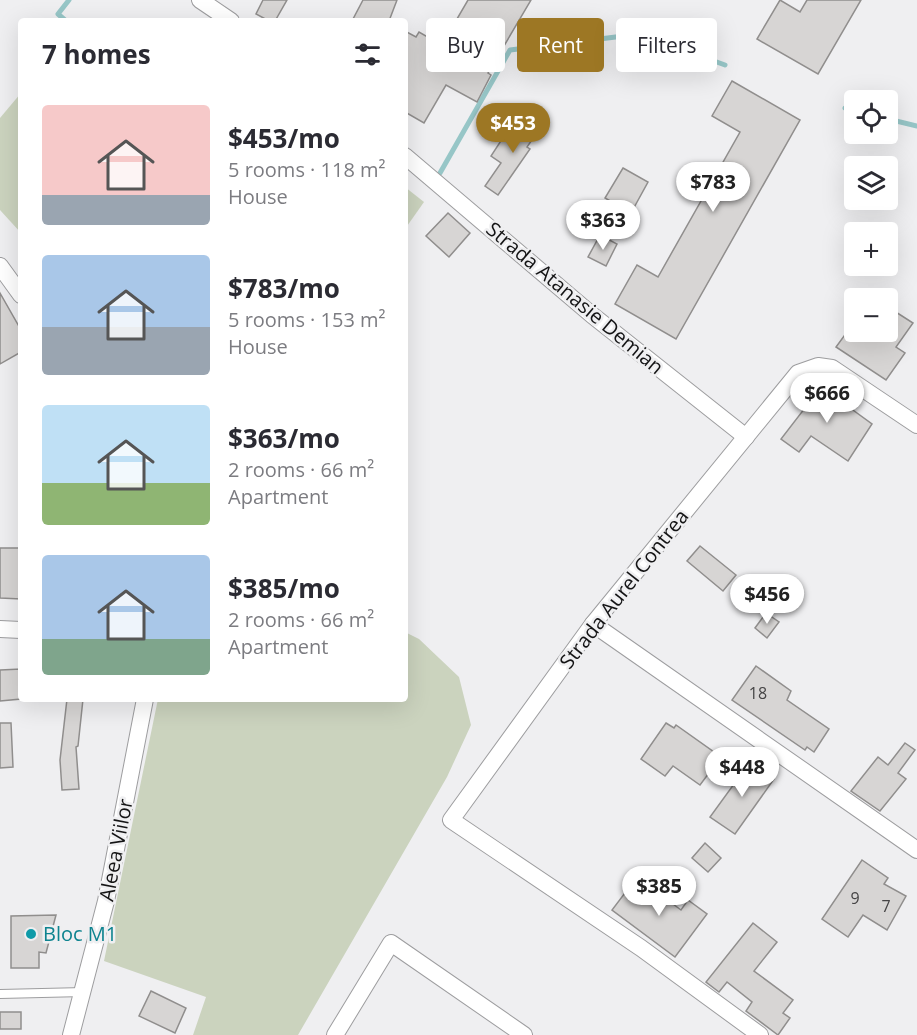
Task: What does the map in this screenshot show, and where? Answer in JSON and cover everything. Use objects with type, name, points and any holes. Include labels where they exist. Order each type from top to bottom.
[{"type":"street","points":[[200,0],[227,18]]},
{"type":"street","name":"Strada Atanasie Demian","points":[[408,159],[592,315],[746,437]]},
{"type":"street","points":[[0,266],[18,290]]},
{"type":"street","name":"Strada Aurel Contrea","points":[[760,1035],[641,948],[451,820],[593,624],[798,373],[808,367],[832,368],[917,426]]},
{"type":"street","points":[[593,624],[917,850]]},
{"type":"street","points":[[0,629],[18,630]]},
{"type":"street","name":"Aleea Viilor","points":[[71,1035],[106,901],[144,702]]},
{"type":"street","points":[[335,1035],[391,943],[524,1035]]},
{"type":"lane","points":[[0,994],[84,992]]},
{"type":"green space","points":[[18,97],[18,230],[0,210],[0,118]]},
{"type":"green space","points":[[408,189],[424,202],[408,225]]},
{"type":"green space","points":[[408,634],[419,639],[459,677],[471,725],[447,777],[298,1035],[193,1035],[206,997],[104,961],[157,702],[408,702]]},
{"type":"building","points":[[263,0],[287,0],[277,18],[263,18],[256,14]]},
{"type":"building","points":[[363,0],[397,0],[390,18],[354,18]]},
{"type":"building","points":[[468,0],[531,0],[520,18],[517,18],[517,24],[505,44],[505,18],[458,18]]},
{"type":"building","points":[[780,0],[800,12],[807,0],[861,0],[818,74],[757,39]]},
{"type":"building","points":[[419,32],[426,36],[426,72],[489,72],[491,75],[477,102],[446,85],[424,123],[408,114],[408,33],[416,37]]},
{"type":"building","points":[[732,81],[800,120],[676,339],[615,304],[637,265],[658,277],[740,132],[712,116]]},
{"type":"building","points":[[535,113],[545,121],[527,147],[530,149],[498,195],[485,186],[501,163],[491,156],[506,133],[516,139]]},
{"type":"building","points":[[623,168],[648,182],[631,213],[605,198]]},
{"type":"building","points":[[448,213],[470,233],[449,257],[426,236]]},
{"type":"building","points":[[600,235],[617,244],[606,266],[588,257]]},
{"type":"building","points":[[0,293],[18,325],[18,354],[0,364]]},
{"type":"building","points":[[898,313],[913,323],[896,347],[905,353],[886,380],[836,347],[844,336],[844,342],[898,342]]},
{"type":"building","points":[[813,381],[872,424],[848,461],[811,436],[799,452],[781,439],[805,408],[798,403]]},
{"type":"building","points":[[700,546],[736,575],[723,591],[687,561]]},
{"type":"building","points":[[0,548],[18,548],[18,599],[0,598]]},
{"type":"building","points":[[766,613],[779,622],[767,638],[755,628]]},
{"type":"building","points":[[756,666],[791,691],[787,700],[829,729],[814,752],[807,747],[805,750],[732,700]]},
{"type":"building","points":[[18,669],[18,699],[0,701],[0,670]]},
{"type":"building","points":[[67,702],[83,702],[78,746],[76,747],[79,789],[62,790],[60,760]]},
{"type":"building","points":[[0,723],[11,723],[13,767],[0,768]]},
{"type":"building","points":[[666,723],[674,728],[676,725],[721,757],[700,785],[673,766],[665,776],[641,759]]},
{"type":"building","points":[[905,743],[915,750],[898,773],[906,779],[880,811],[851,791],[878,757],[888,765]]},
{"type":"building","points":[[750,762],[774,779],[735,834],[710,817]]},
{"type":"building","points":[[705,843],[721,858],[708,872],[692,858]]},
{"type":"building","points":[[862,860],[888,878],[884,884],[906,896],[887,930],[863,915],[848,937],[822,919]]},
{"type":"building","points":[[637,877],[681,910],[688,900],[707,914],[675,957],[612,910]]},
{"type":"building","name":"Bloc M1","points":[[56,915],[46,953],[39,952],[39,968],[11,968],[11,916]]},
{"type":"building","points":[[753,923],[777,942],[754,971],[793,1000],[783,1013],[790,1018],[778,1035],[746,1011],[752,1002],[727,982],[719,992],[706,982]]},
{"type":"building","points":[[151,991],[186,1008],[175,1033],[139,1016]]},
{"type":"building","points":[[0,1012],[21,1012],[21,1029],[0,1029]]},
{"type":"waterway","points":[[63,18],[58,14],[69,0]]},
{"type":"waterway","points":[[440,173],[510,50],[640,34],[725,65]]},
{"type":"waterway","points":[[898,121],[917,126]]},
{"type":"place","name":"Bloc M1","points":[[31,934]]}]
